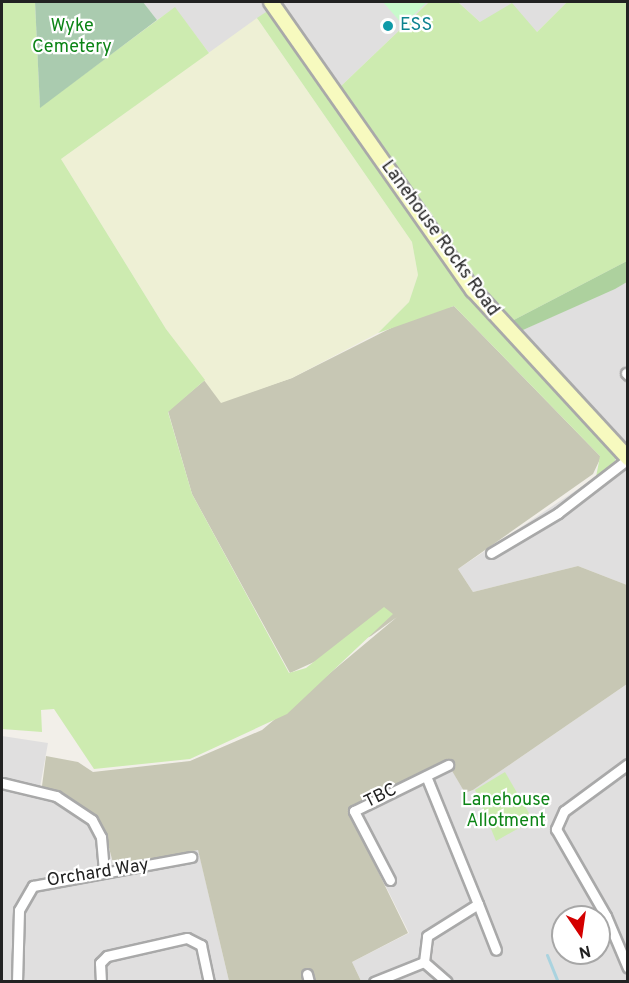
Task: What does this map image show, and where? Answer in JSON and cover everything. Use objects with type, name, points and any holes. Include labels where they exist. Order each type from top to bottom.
[{"type":"main road","name":"Lanehouse Rocks Road","points":[[271,2],[473,290],[627,459]]},
{"type":"street","points":[[490,553],[558,513],[627,459]]},
{"type":"street","points":[[627,764],[564,811],[556,826],[623,939],[627,968]]},
{"type":"street","name":"TBC","points":[[390,880],[354,812],[448,765]]},
{"type":"street","points":[[426,776],[496,950]]},
{"type":"street","points":[[2,783],[56,795],[92,820],[101,837],[104,873]]},
{"type":"street","name":"Orchard Way","points":[[17,981],[22,899],[42,881],[104,873],[191,857]]},
{"type":"street","points":[[424,962],[427,936],[478,904]]},
{"type":"street","points":[[101,981],[99,967],[107,956],[187,938],[201,945],[209,981]]},
{"type":"street","points":[[374,981],[424,962]]},
{"type":"street","points":[[424,962],[447,981]]},
{"type":"shaded area","points":[[143,2],[429,2],[340,87],[277,7],[209,53],[175,8],[157,20]]},
{"type":"shaded area","points":[[458,2],[567,2],[537,32],[480,22]]},
{"type":"shaded area","points":[[257,18],[412,242],[418,275],[409,302],[378,333],[292,378],[221,403],[166,329],[61,159]]},
{"type":"shaded area","points":[[627,282],[627,585],[578,566],[473,592],[458,569],[614,465],[615,455],[514,334]]},
{"type":"shaded area","points":[[454,306],[601,457],[593,474],[458,569],[473,592],[578,566],[627,585],[627,684],[473,790],[465,793],[448,764],[348,810],[408,933],[352,962],[361,981],[229,981],[198,850],[114,867],[106,836],[94,818],[42,786],[46,756],[78,762],[93,772],[190,761],[262,730],[397,617],[371,636],[290,673],[192,494],[168,411],[205,380],[221,402],[292,378],[415,316]]},
{"type":"shaded area","points":[[627,684],[627,981],[361,981],[352,962],[409,933],[348,810],[448,763],[465,793],[473,790]]},
{"type":"shaded area","points":[[2,736],[48,743],[40,787],[94,819],[106,836],[114,868],[198,849],[229,981],[2,982]]},
{"type":"green space","points":[[2,2],[35,2],[40,107],[175,7],[209,53],[61,159],[166,329],[205,380],[168,412],[192,494],[289,673],[306,668],[384,607],[393,614],[287,714],[190,759],[94,769],[54,709],[41,710],[42,732],[2,729]]},
{"type":"green space","name":"Wyke Cemetery","points":[[35,2],[143,2],[157,20],[40,108]]},
{"type":"green space","points":[[383,2],[427,2],[403,25]]},
{"type":"green space","points":[[429,2],[458,2],[480,22],[512,3],[537,32],[567,2],[627,2],[627,261],[506,324],[340,87]]},
{"type":"green space","points":[[269,10],[436,253],[615,455],[615,465],[596,477],[600,456],[454,306],[378,333],[409,302],[418,275],[412,242],[257,18]]},
{"type":"green space","points":[[627,261],[627,282],[615,289],[514,334],[506,324]]},
{"type":"green space","name":"Lanehouse Allotment","points":[[505,772],[533,820],[496,841],[475,790]]},
{"type":"waterway","points":[[547,955],[558,982]]},
{"type":"place","name":"ESS","points":[[388,26]]}]
